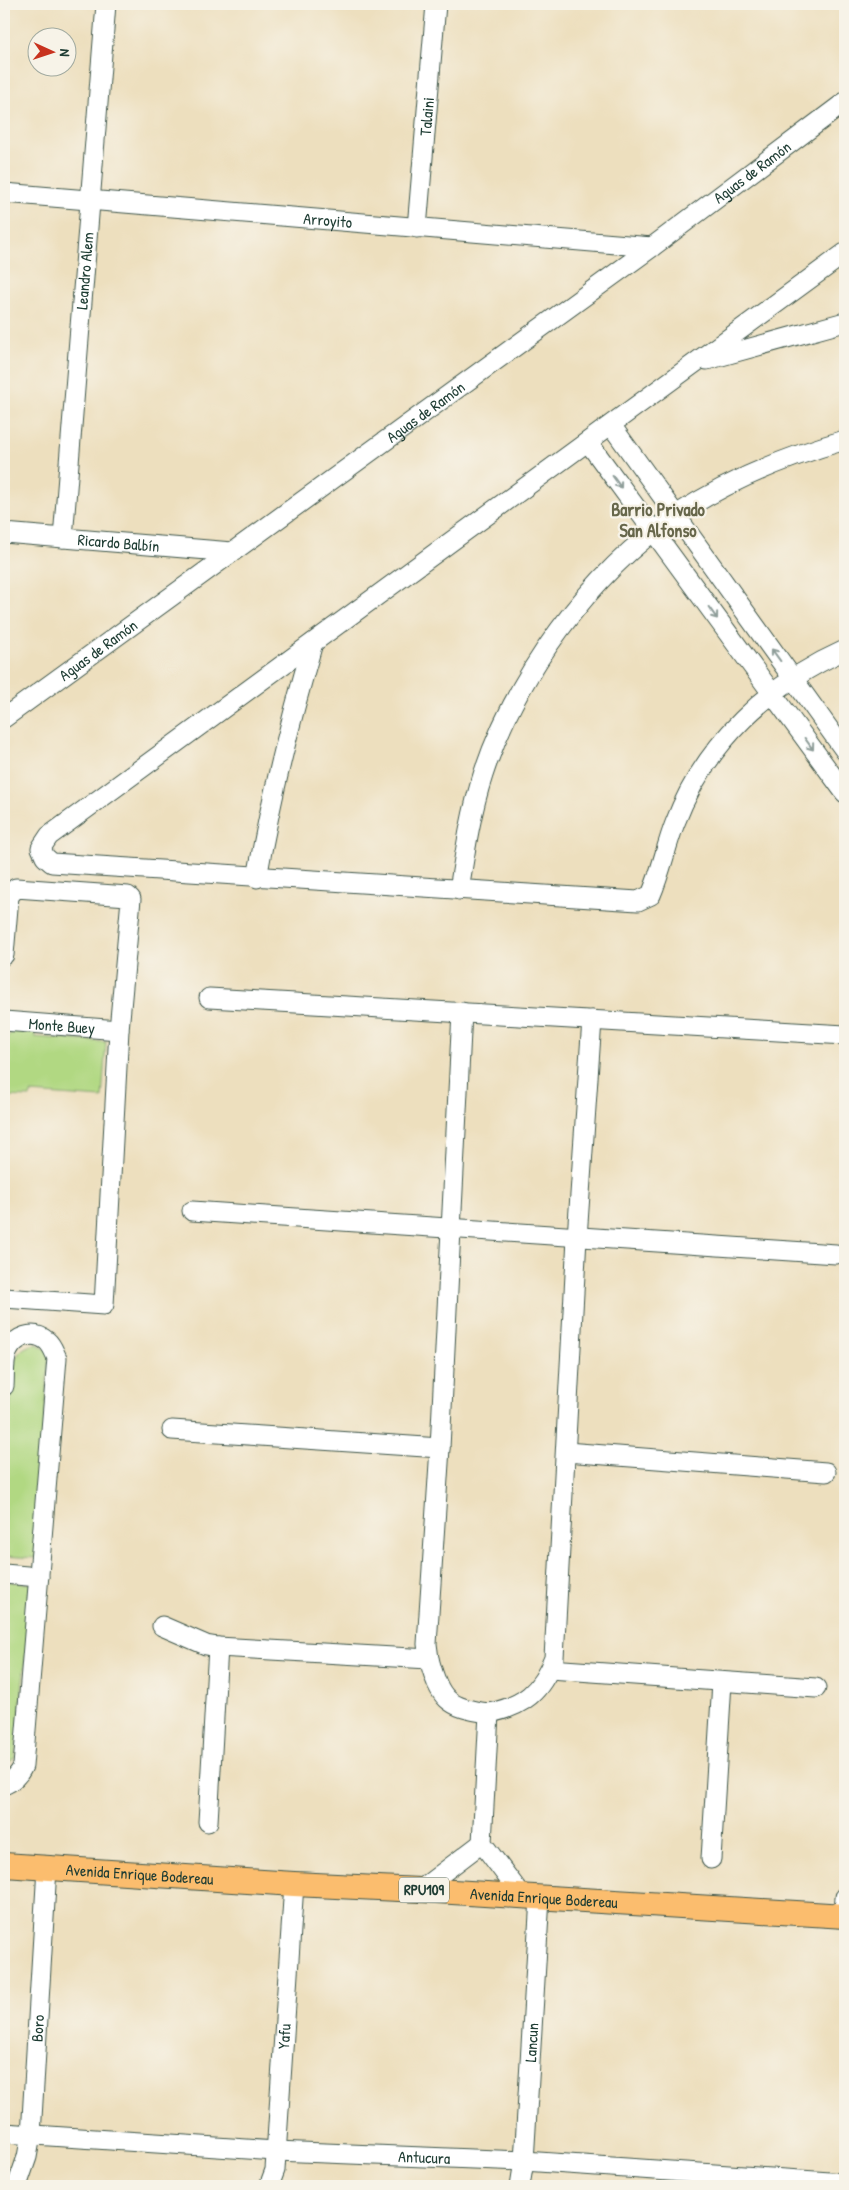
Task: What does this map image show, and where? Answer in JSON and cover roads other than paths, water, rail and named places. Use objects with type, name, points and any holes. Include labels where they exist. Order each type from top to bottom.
[{"type":"main road","name":"Avenida Enrique Bodereau","points":[[4,1865],[531,1897],[845,1910]]},
{"type":"street","name":"Leandro Alem","points":[[63,538],[106,4]]},
{"type":"street","name":"Talaini","points":[[417,228],[436,4]]},
{"type":"street","name":"Aguas de Ramón","points":[[4,718],[652,247],[845,102]]},
{"type":"street","name":"Arroyito","points":[[4,194],[652,247]]},
{"type":"street","points":[[845,253],[49,836],[41,848],[45,857],[52,863],[258,878],[644,900],[650,895],[654,887],[675,823],[694,780],[718,746],[772,693],[792,678],[845,650]]},
{"type":"street","points":[[694,363],[845,322]]},
{"type":"street","points":[[611,425],[845,752]]},
{"type":"street","points":[[459,890],[471,821],[483,776],[497,739],[514,703],[535,666],[584,601],[611,570],[653,532],[676,515],[722,488],[771,465],[845,440]]},
{"type":"street","points":[[588,442],[845,793]]},
{"type":"street","name":"Ricardo Balbín","points":[[4,533],[232,552]]},
{"type":"street","points":[[258,878],[267,822],[290,722],[313,644]]},
{"type":"street","points":[[4,955],[9,896],[16,888],[128,896],[131,899],[119,1030],[104,1305],[4,1298]]},
{"type":"street","points":[[209,998],[845,1035]]},
{"type":"street","points":[[462,1012],[440,1448],[427,1644],[429,1659],[441,1693],[451,1704],[467,1711],[489,1714],[511,1709],[525,1699],[539,1686],[550,1669],[554,1658],[577,1238],[592,1020]]},
{"type":"street","name":"Monte Buey","points":[[4,1021],[119,1030]]},
{"type":"street","points":[[192,1211],[836,1254]]},
{"type":"street","points":[[4,1386],[6,1354],[12,1344],[20,1337],[34,1335],[46,1340],[57,1358],[23,1766],[17,1776],[4,1785]]},
{"type":"street","points":[[172,1430],[440,1448]]},
{"type":"street","points":[[566,1452],[826,1472]]},
{"type":"street","points":[[4,1574],[39,1577]]},
{"type":"street","points":[[162,1626],[206,1645],[218,1647],[429,1659]]},
{"type":"street","points":[[208,1822],[218,1647]]},
{"type":"street","points":[[550,1669],[816,1688]]},
{"type":"street","points":[[711,1859],[722,1682]]},
{"type":"street","points":[[489,1714],[482,1843],[531,1897]]},
{"type":"street","points":[[420,1890],[482,1843]]},
{"type":"street","name":"Boro","points":[[17,2186],[27,2157],[31,2135],[47,1868]]},
{"type":"street","name":"Yafu","points":[[269,2186],[275,2170],[294,1884]]},
{"type":"street","name":"Lancun","points":[[520,2186],[524,2161],[531,1897]]},
{"type":"street","name":"Antucura","points":[[4,2133],[276,2151],[524,2161],[780,2183],[845,2183]]},
{"type":"district","name":"Barrio Privado San Alfonso","points":[[658,520]]}]
